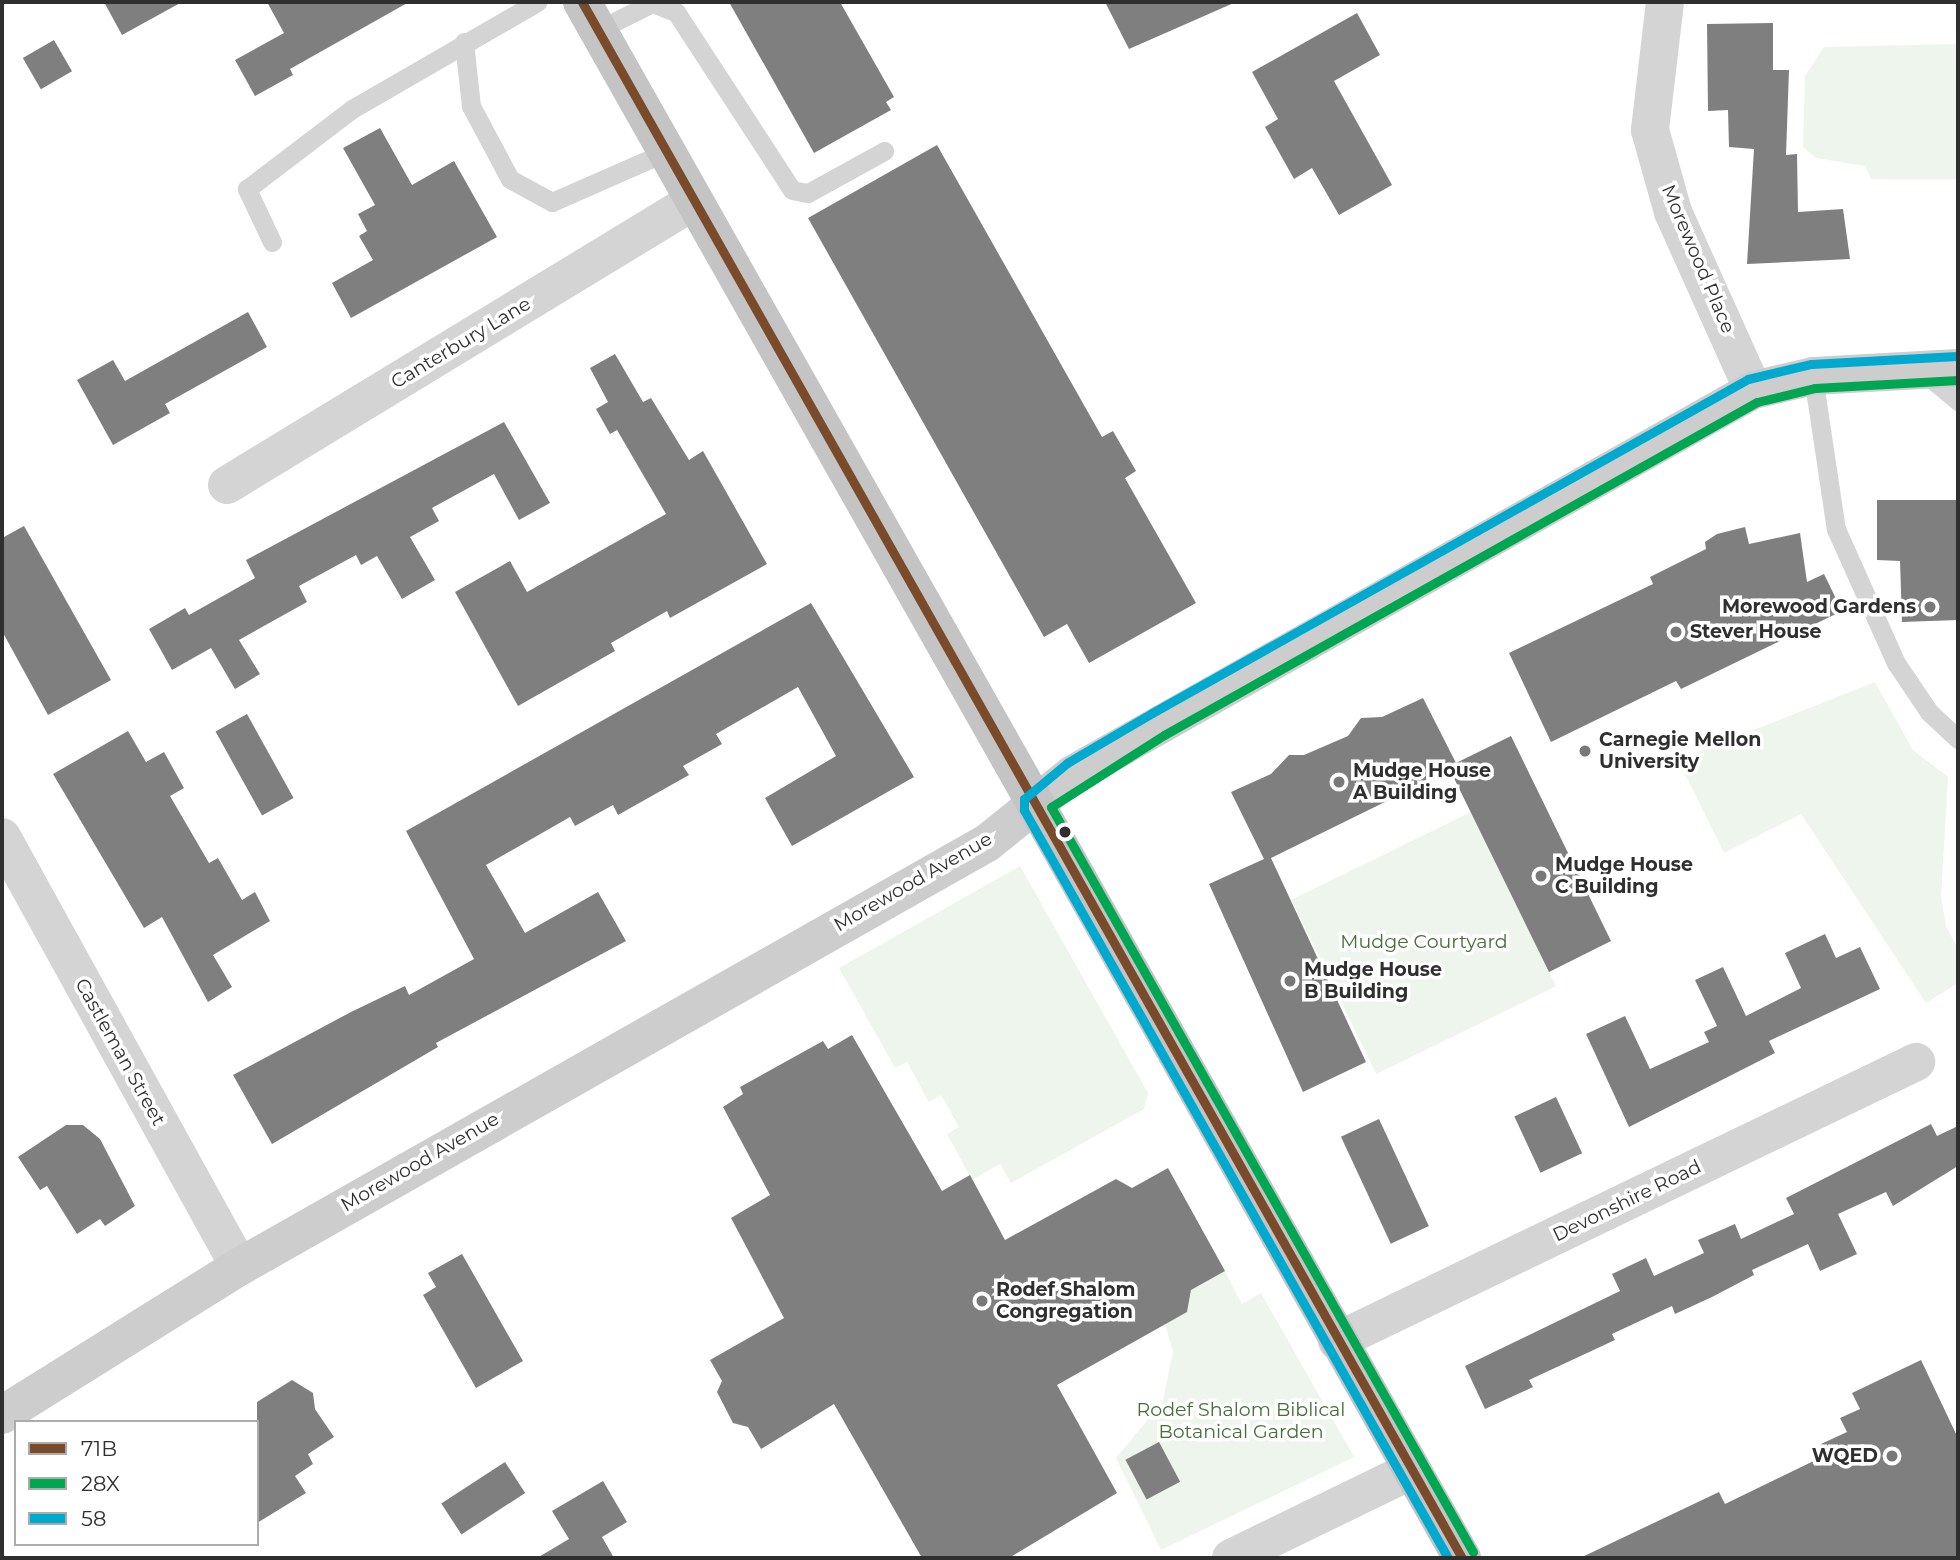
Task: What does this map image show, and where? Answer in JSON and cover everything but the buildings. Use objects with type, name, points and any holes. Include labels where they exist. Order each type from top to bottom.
[{"type":"highway","points":[[590,16],[1461,1558]]},
{"type":"main road","name":"Morewood Avenue","points":[[2,1415],[239,1267],[987,843],[1073,774],[1158,724],[1753,390],[1813,376],[1919,368],[1958,369]]},
{"type":"street","name":"Morewood Place","points":[[1665,2],[1650,131],[1673,212],[1753,390]]},
{"type":"street","name":"Canterbury Lane","points":[[227,485],[694,201]]},
{"type":"street","name":"Castleman Street","points":[[2,837],[239,1267]]},
{"type":"street","name":"Devonshire Road","points":[[1337,1341],[1916,1062]]},
{"type":"street","points":[[1231,1558],[1412,1470]]},
{"type":"lane","points":[[272,242],[247,189],[352,109],[537,2]]},
{"type":"lane","points":[[590,16],[652,3],[676,12],[792,190],[808,193],[884,151]]},
{"type":"lane","points":[[464,43],[471,106],[510,179],[552,202],[666,152]]},
{"type":"lane","points":[[1919,368],[1958,401]]},
{"type":"lane","points":[[1813,376],[1836,529],[1896,663],[1929,712],[1958,739]]},
{"type":"green space","points":[[1958,44],[1958,179],[1871,179],[1865,166],[1816,158],[1803,147],[1805,76],[1824,47]]},
{"type":"green space","points":[[1875,682],[1913,750],[1948,777],[1941,897],[1946,926],[1958,949],[1958,983],[1926,1003],[1801,814],[1724,853],[1678,760]]},
{"type":"green space","name":"Mudge Courtyard","points":[[1471,812],[1556,986],[1376,1074],[1291,900]]},
{"type":"green space","points":[[1020,866],[1148,1093],[1144,1109],[1011,1183],[1000,1164],[972,1180],[947,1134],[959,1127],[941,1095],[929,1102],[907,1062],[895,1068],[839,968]]},
{"type":"green space","name":"Rodef Shalom Biblical Botanical Garden","points":[[1225,1271],[1242,1304],[1261,1293],[1354,1457],[1161,1550],[1116,1458],[1163,1401],[1173,1352],[1165,1324],[1187,1312],[1191,1290]]},
{"type":"transit line","name":"71B","points":[[582,2],[1462,1558]]},
{"type":"transit line","name":"58","points":[[1448,1558],[1024,810],[1024,799],[1067,763],[1152,713],[1748,379],[1811,364],[1957,356]]},
{"type":"transit line","name":"28X","points":[[1473,1552],[1051,807],[1164,735],[1757,402],[1815,388],[1958,380]]},
{"type":"place","name":"Morewood Gardens","points":[[1930,607]]},
{"type":"place","name":"Stever House","points":[[1676,632]]},
{"type":"place","name":"Carnegie Mellon University","points":[[1585,751]]},
{"type":"place","name":"Mudge House A Building","points":[[1339,782]]},
{"type":"place","name":"Mudge House C Building","points":[[1541,876]]},
{"type":"place","name":"Mudge House B Building","points":[[1290,981]]},
{"type":"place","name":"Rodef Shalom Congregation","points":[[982,1301]]},
{"type":"place","name":"WQED","points":[[1892,1456]]}]
